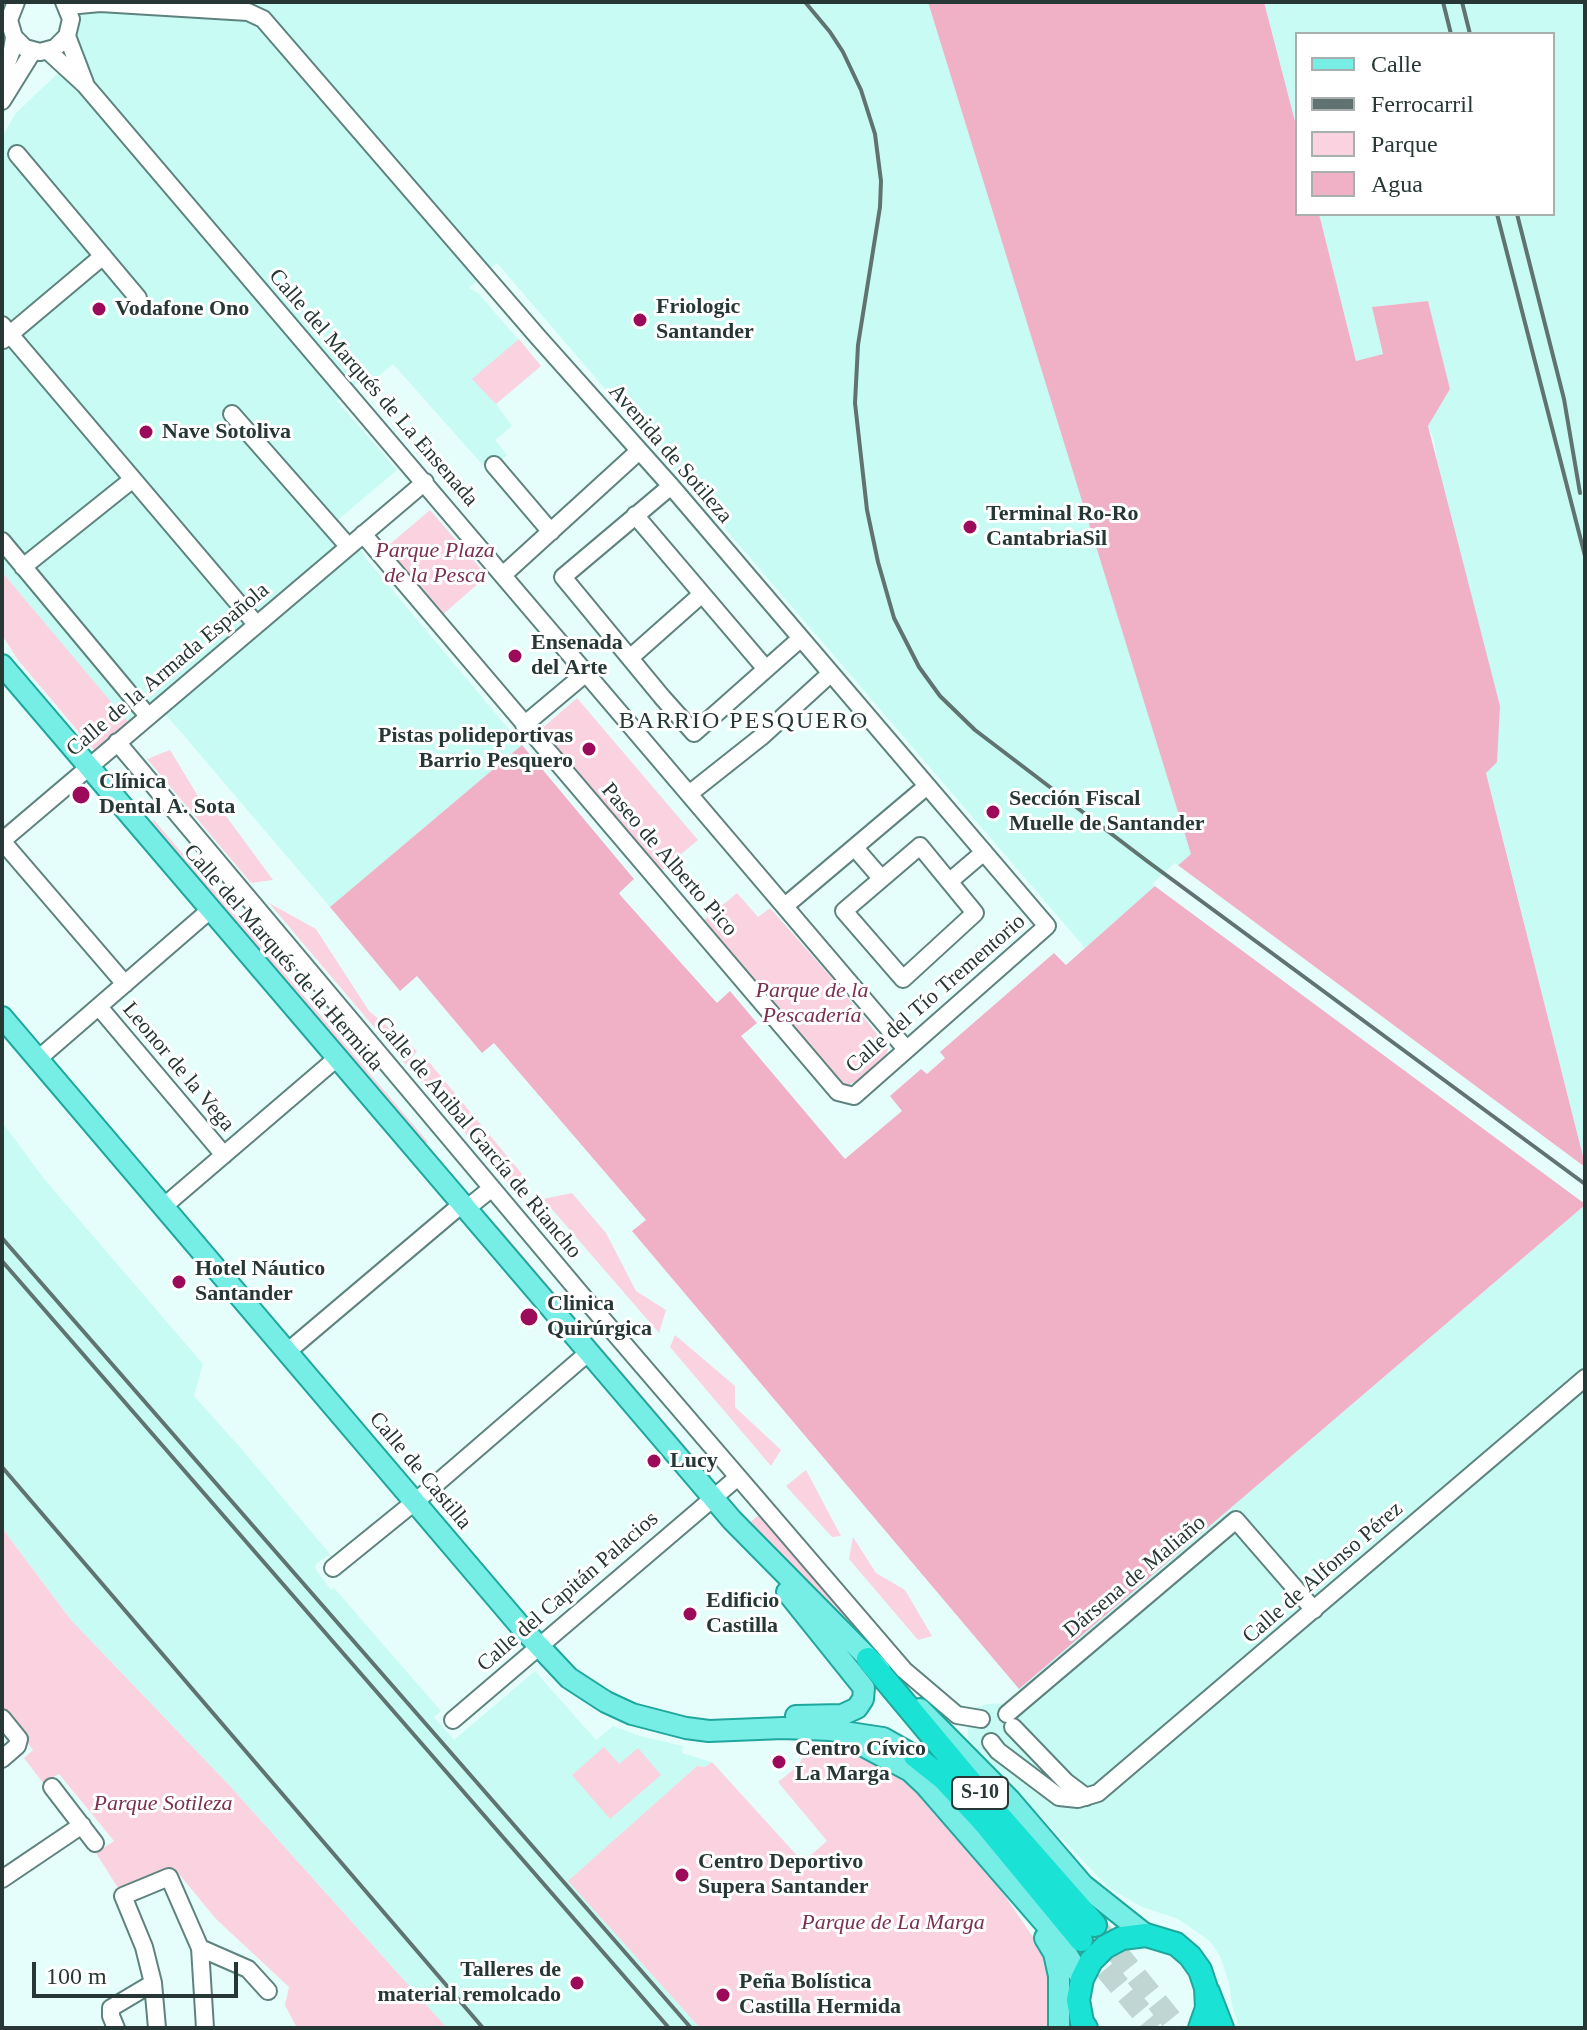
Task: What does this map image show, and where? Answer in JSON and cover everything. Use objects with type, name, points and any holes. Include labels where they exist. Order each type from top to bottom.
[{"type":"highway","name":"S-10","points":[[868,1659],[994,1810],[1088,1932],[944,1779],[915,1756]]},
{"type":"highway","points":[[1082,2026],[1078,2000],[1082,1979],[1091,1961],[1105,1947],[1122,1938],[1146,1935],[1176,1944],[1190,1956],[1200,1970],[1222,2028]]},
{"type":"highway","points":[[1200,2028],[1207,2008],[1206,1988]]},
{"type":"main road","name":"Calle del Marqués de la Hermida","points":[[2,665],[210,910],[330,1064],[464,1207],[737,1525],[962,1751],[1083,1885],[1146,1935]]},
{"type":"main road","name":"Calle de Castilla","points":[[2,1017],[538,1647],[569,1678],[606,1702],[632,1714],[675,1725],[709,1731],[830,1730],[883,1738],[915,1756]]},
{"type":"main road","points":[[675,1725],[779,1716],[842,1715],[857,1708],[863,1699],[864,1688],[856,1675],[791,1599],[737,1525]]},
{"type":"main road","points":[[830,1730],[910,1771],[938,1799],[1055,1935],[1082,1979]]},
{"type":"main road","points":[[1021,1897],[1054,1953],[1061,1995],[1059,2028]]},
{"type":"street","points":[[2,77],[10,59],[8,21],[16,2]]},
{"type":"street","points":[[2,101],[40,51],[62,43],[67,36],[71,19],[66,4],[100,3]]},
{"type":"street","name":"Avenida de Sotileza","points":[[100,3],[257,14],[671,486],[1047,926]]},
{"type":"street","name":"Calle del Marqués de La Ensenada","points":[[8,21],[19,43],[40,51],[85,85],[906,1049]]},
{"type":"street","name":"Calle del Marqués de La Ensenada","points":[[67,36],[85,85]]},
{"type":"street","points":[[17,154],[138,298]]},
{"type":"street","points":[[103,256],[5,334],[256,624]]},
{"type":"street","points":[[232,414],[348,546]]},
{"type":"street","points":[[504,574],[639,451]]},
{"type":"street","points":[[494,465],[551,532]]},
{"type":"street","points":[[23,567],[133,479]]},
{"type":"street","name":"Calle de la Armada Española","points":[[2,841],[425,482]]},
{"type":"street","points":[[671,486],[563,577],[694,733],[800,639]]},
{"type":"street","points":[[635,515],[766,669]]},
{"type":"street","name":"Paseo de Alberto Pico","points":[[363,534],[830,1083],[838,1092],[854,1096]]},
{"type":"street","points":[[2,541],[148,716]]},
{"type":"street","points":[[631,657],[702,594]]},
{"type":"street","points":[[2,654],[18,684]]},
{"type":"street","points":[[524,725],[586,673]]},
{"type":"street","points":[[689,794],[761,737],[830,674]]},
{"type":"street","name":"Calle de Anibal García de Riancho","points":[[117,742],[492,1188],[904,1670],[957,1715],[981,1719]]},
{"type":"street","points":[[785,906],[927,786]]},
{"type":"street","points":[[2,841],[125,984]]},
{"type":"street","points":[[920,846],[975,913],[903,979],[844,911],[881,878],[920,846]]},
{"type":"street","points":[[855,848],[881,878]]},
{"type":"street","points":[[950,881],[984,852]]},
{"type":"street","points":[[38,1059],[210,910]]},
{"type":"street","name":"Calle del Tío Trementorio","points":[[854,1096],[1047,926]]},
{"type":"street","name":"Leonor de la Vega","points":[[99,1007],[224,1155]]},
{"type":"street","points":[[163,1207],[330,1064]]},
{"type":"street","points":[[287,1352],[464,1207],[492,1188]]},
{"type":"street","points":[[333,1568],[415,1502],[589,1352]]},
{"type":"street","name":"Calle de Alfonso Pérez","points":[[1086,1797],[1111,1784],[1585,1378]]},
{"type":"street","points":[[713,1497],[738,1477]]},
{"type":"street","name":"Calle del Capitán Palacios","points":[[453,1720],[713,1497]]},
{"type":"street","name":"Dársena de Maliaño","points":[[1086,1797],[1066,1782],[1010,1720],[1236,1520],[1314,1610]]},
{"type":"street","points":[[2,1718],[19,1739],[7,1755]]},
{"type":"street","points":[[991,1742],[998,1751],[1059,1797],[1067,1800],[1086,1797]]},
{"type":"street","points":[[52,1787],[95,1843]]},
{"type":"street","points":[[2,1879],[82,1825]]},
{"type":"street","points":[[157,2028],[153,1983],[144,1947],[123,1896],[169,1877],[200,1948],[205,2028]]},
{"type":"street","points":[[200,1948],[248,1969],[268,1991]]},
{"type":"street","points":[[116,2028],[111,2008],[153,1983]]},
{"type":"shaded area","points":[[83,2],[928,2],[1192,854],[1085,948],[497,263],[469,288],[478,293],[541,366],[496,404],[512,426],[495,440],[507,455],[488,471],[393,364],[369,384],[363,378],[337,401],[397,470],[339,519],[368,561],[522,745],[330,907],[164,713],[139,736],[2,572],[2,137],[16,113],[58,73]]},
{"type":"shaded area","points":[[1264,2],[1585,2],[1585,1164],[1486,772],[1434,440],[1428,426],[1450,389],[1428,301],[1372,307],[1383,354],[1356,361],[1320,216],[1555,216],[1555,32],[1295,32],[1295,121]]},
{"type":"shaded area","points":[[2,1122],[45,1180],[203,1364],[194,1396],[330,1554],[315,1568],[331,1590],[334,1588],[441,1711],[434,1717],[454,1740],[535,1671],[596,1740],[613,1726],[683,1746],[682,1753],[712,1762],[705,1767],[697,1766],[569,1881],[700,2028],[447,2028],[229,1785],[71,1620],[2,1528]]},
{"type":"shaded area","points":[[1585,1205],[1585,2028],[1239,2028],[1220,1956],[1210,1941],[1178,1919],[1142,1907],[1109,1888],[968,1741],[967,1711],[987,1704],[1008,1703],[1022,1692],[1019,1689]]},
{"type":"green space","points":[[519,339],[541,366],[496,404],[472,379]]},
{"type":"green space","name":"Parque Plaza de la Pesca","points":[[430,510],[487,576],[440,617],[383,550]]},
{"type":"green space","points":[[2,572],[128,722],[94,750],[18,660],[2,635]]},
{"type":"green space","points":[[577,698],[698,840],[661,871],[540,730]]},
{"type":"green space","points":[[170,750],[207,811],[226,816],[273,880],[251,883],[147,759]]},
{"type":"green space","points":[[154,820],[428,1142],[424,1145],[150,823]]},
{"type":"green space","name":"Parque de la Pescadería","points":[[737,893],[758,917],[770,908],[886,1045],[886,1056],[858,1081],[848,1085],[840,1083],[703,921]]},
{"type":"green space","points":[[269,903],[316,929],[369,1011],[417,1051],[406,1065]]},
{"type":"green space","points":[[428,1061],[522,1174],[512,1188],[420,1080]]},
{"type":"green space","points":[[572,1193],[606,1233],[636,1291],[666,1310],[659,1333],[543,1199]]},
{"type":"green space","points":[[496,1224],[711,1476],[709,1478],[494,1226]]},
{"type":"green space","points":[[675,1335],[735,1386],[735,1407],[781,1450],[771,1466],[670,1347]]},
{"type":"green space","points":[[806,1470],[841,1536],[832,1537],[786,1486]]},
{"type":"green space","points":[[760,1514],[895,1670],[892,1672],[827,1599],[749,1523]]},
{"type":"green space","name":"Parque Sotileza","points":[[2,1528],[71,1620],[229,1785],[447,2028],[297,2028],[285,2005],[289,1987],[216,1919],[174,1868],[118,1888],[96,1853],[114,1841],[59,1774],[43,1783],[24,1758],[33,1750],[2,1707]]},
{"type":"green space","points":[[853,1537],[876,1573],[905,1590],[932,1636],[918,1640],[849,1559]]},
{"type":"green space","points":[[604,1747],[619,1764],[638,1748],[661,1775],[610,1819],[572,1775]]},
{"type":"green space","name":"Parque de La Marga","points":[[806,1748],[837,1749],[864,1756],[905,1782],[929,1802],[999,1887],[1041,1949],[1047,1964],[1050,1990],[1048,2028],[700,2028],[568,1881],[697,1766],[705,1767],[712,1762],[803,1862],[827,1841],[778,1782],[799,1765]]},
{"type":"water","points":[[928,2],[1264,2],[1295,121],[1295,216],[1320,216],[1356,361],[1383,354],[1372,307],[1428,301],[1450,389],[1428,426],[1500,706],[1497,762],[1486,773],[1585,1164],[1585,1205],[1019,1689],[632,1231],[646,1220],[494,1043],[482,1053],[417,976],[400,991],[330,907],[522,745],[634,879],[619,893],[621,896],[717,1003],[730,991],[757,1023],[741,1036],[845,1159],[902,1111],[890,1096],[921,1069],[927,1074],[945,1058],[940,1052],[1054,953],[1066,965],[1191,854]]},
{"type":"pier","points":[[1175,863],[1585,1167],[1585,1204],[1152,884]]},
{"type":"tunnel","points":[[1095,1925],[1178,2028]]},
{"type":"tunnel","points":[[1084,1944],[1155,2028]]},
{"type":"railway","points":[[805,2],[843,52],[861,90],[875,134],[881,181],[880,207],[858,345],[855,403],[867,510],[878,562],[894,618],[919,667],[940,696],[975,730],[1585,1184]]},
{"type":"railway","points":[[1443,2],[1450,32]]},
{"type":"railway","points":[[1462,2],[1470,32]]},
{"type":"railway","points":[[1498,216],[1585,556]]},
{"type":"railway","points":[[1518,216],[1564,399],[1580,493]]},
{"type":"railway","points":[[2,1238],[691,2028]]},
{"type":"railway","points":[[2,1261],[669,2028]]},
{"type":"railway","points":[[2,1467],[483,2028]]},
{"type":"place","name":"Vodafone Ono","points":[[99,309]]},
{"type":"place","name":"Friologic Santander","points":[[640,320]]},
{"type":"place","name":"Nave Sotoliva","points":[[146,432]]},
{"type":"place","name":"Terminal Ro-Ro CantabriaSil","points":[[970,527]]},
{"type":"place","name":"Ensenada del Arte","points":[[515,656]]},
{"type":"place","name":"Pistas polideportivas Barrio Pesquero","points":[[589,749]]},
{"type":"place","name":"Clínica Dental A. Sota","points":[[81,795]]},
{"type":"place","name":"Sección Fiscal Muelle de Santander","points":[[993,812]]},
{"type":"place","name":"Hotel Náutico Santander","points":[[179,1282]]},
{"type":"place","name":"Clinica Quirúrgica","points":[[529,1317]]},
{"type":"place","name":"Lucy","points":[[654,1461]]},
{"type":"place","name":"Edificio Castilla","points":[[690,1614]]},
{"type":"place","name":"Centro Cívico La Marga","points":[[779,1762]]},
{"type":"place","name":"Centro Deportivo Supera Santander","points":[[682,1875]]},
{"type":"place","name":"Talleres de material remolcado","points":[[577,1983]]},
{"type":"place","name":"Peña Bolística Castilla Hermida","points":[[723,1995]]},
{"type":"district","name":"BARRIO PESQUERO","points":[[744,722]]}]
